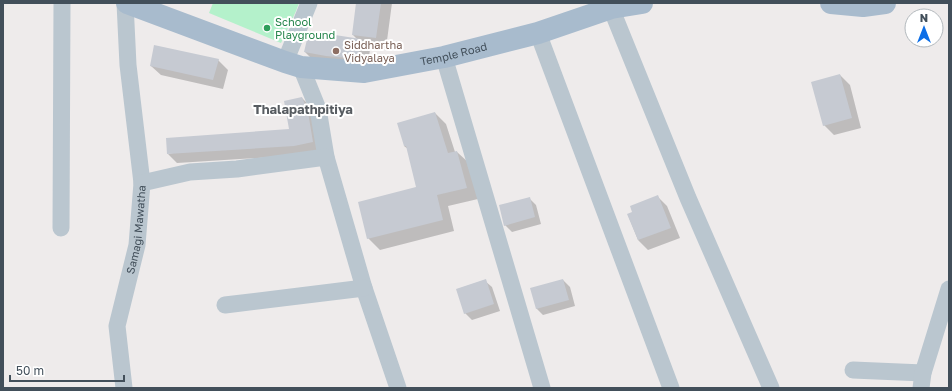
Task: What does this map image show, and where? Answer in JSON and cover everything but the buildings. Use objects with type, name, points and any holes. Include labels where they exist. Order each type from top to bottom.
[{"type":"main road","name":"Temple Road","points":[[126,3],[293,64],[364,72],[444,57],[538,33],[612,8],[642,3]]},
{"type":"main road","points":[[831,3],[863,6],[885,3]]},
{"type":"street","points":[[61,228],[62,3]]},
{"type":"street","points":[[126,3],[128,65],[142,183]]},
{"type":"street","points":[[309,3],[293,64],[318,109],[326,157],[364,288],[398,388]]},
{"type":"street","points":[[612,8],[688,198],[771,388]]},
{"type":"street","points":[[538,33],[670,388]]},
{"type":"street","points":[[444,57],[542,388]]},
{"type":"street","name":"Samagi Mawatha","points":[[124,388],[117,326],[137,245],[142,183],[190,172],[237,170],[326,157]]},
{"type":"street","points":[[225,305],[364,288]]},
{"type":"street","points":[[853,370],[922,380],[949,289]]},
{"type":"green space","name":"School Playground","points":[[213,3],[299,3],[281,43],[209,13]]},
{"type":"place","name":"School Playground","points":[[267,28]]},
{"type":"place","name":"Siddhartha Vidyalaya","points":[[336,51]]},
{"type":"district","name":"Thalapathpitiya","points":[[303,109]]}]
